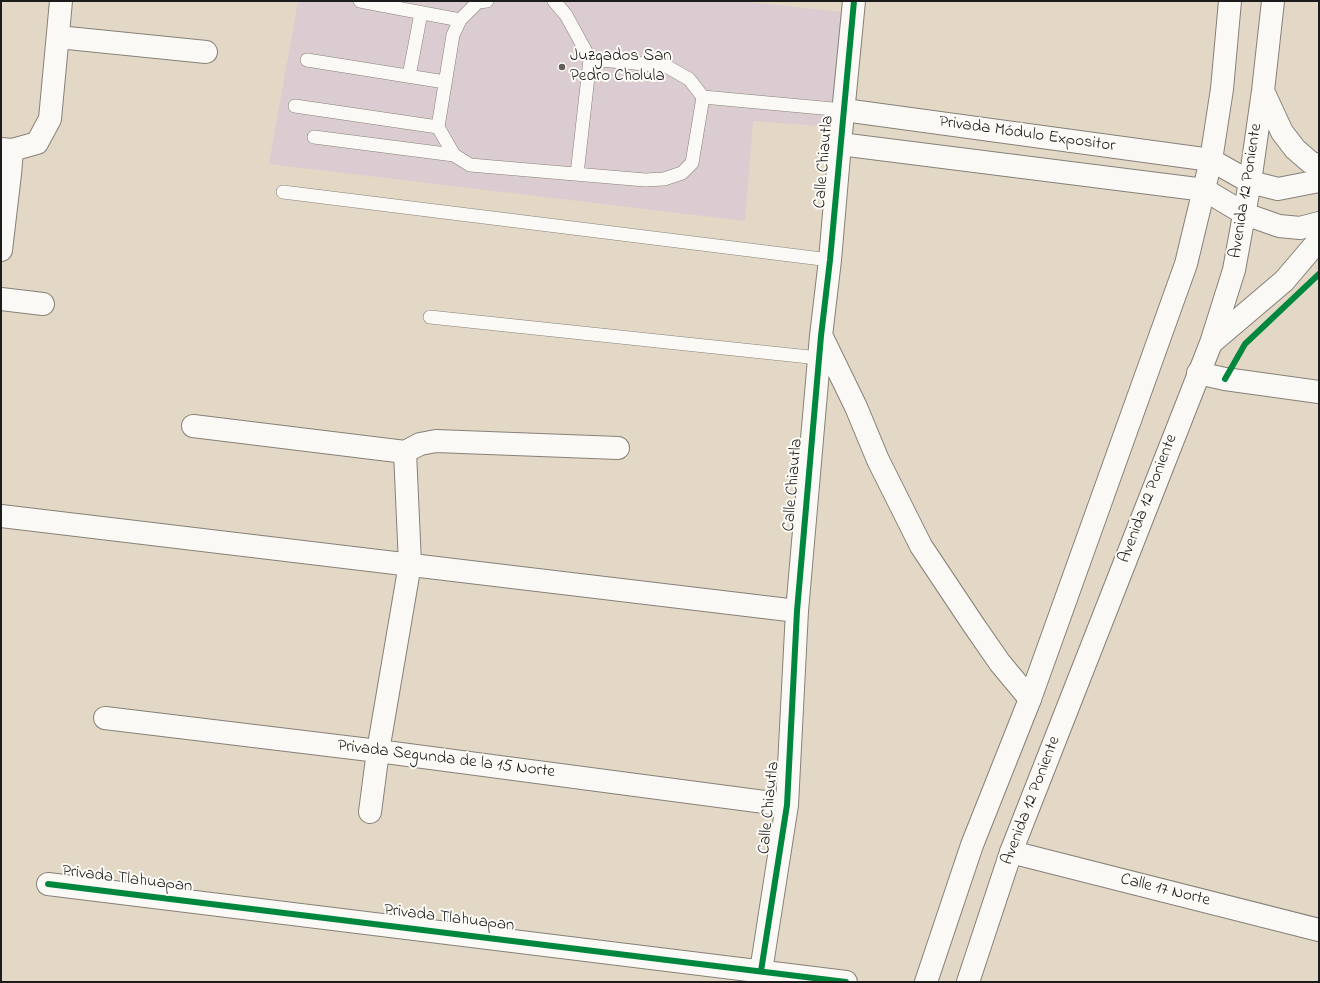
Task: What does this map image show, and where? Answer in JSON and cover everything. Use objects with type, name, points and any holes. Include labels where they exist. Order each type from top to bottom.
[{"type":"street","points":[[1,250],[10,174],[6,149],[37,143],[50,119],[61,1]]},
{"type":"street","name":"Calle Chiautla","points":[[761,971],[787,806],[797,611],[821,336],[830,260],[854,1]]},
{"type":"street","points":[[926,982],[972,845],[1030,699],[1186,264],[1211,160],[1222,89],[1230,1]]},
{"type":"street","name":"Avenida 12 Poniente","points":[[968,982],[1011,852],[1210,343],[1234,270],[1250,182],[1263,91],[1273,1]]},
{"type":"street","points":[[58,37],[206,52]]},
{"type":"street","points":[[1263,91],[1282,132],[1295,149],[1310,162],[1319,166]]},
{"type":"street","name":"Privada Módulo Expositor","points":[[844,110],[1211,160]]},
{"type":"street","name":"Privada Módulo Expositor","points":[[840,144],[1204,190]]},
{"type":"street","points":[[1211,160],[1250,182],[1278,189],[1319,181]]},
{"type":"street","points":[[1204,190],[1245,214],[1279,226],[1300,228],[1319,223]]},
{"type":"street","points":[[1210,343],[1284,281],[1319,240]]},
{"type":"street","points":[[1,299],[43,304]]},
{"type":"street","points":[[821,336],[856,407],[888,481],[922,546],[1000,663],[1030,699]]},
{"type":"street","points":[[1198,373],[1225,379],[1319,392]]},
{"type":"street","points":[[193,426],[405,452],[420,444],[436,441],[618,448]]},
{"type":"street","points":[[370,812],[378,751],[410,564],[405,452]]},
{"type":"street","points":[[1,516],[797,611]]},
{"type":"street","name":"Privada Segunda de la 15 Norte","points":[[105,718],[378,751],[787,806]]},
{"type":"street","name":"Calle 17 Norte","points":[[1011,852],[1319,930]]},
{"type":"street","name":"Privada Tlahuapan","points":[[48,884],[846,982]]},
{"type":"lane","points":[[360,1],[460,20]]},
{"type":"lane","points":[[454,155],[438,127],[453,35],[460,20],[478,2],[487,1]]},
{"type":"lane","points":[[554,1],[566,15],[590,59],[577,174]]},
{"type":"lane","points":[[409,76],[421,13]]},
{"type":"lane","points":[[590,59],[666,66],[689,79],[703,97],[844,110]]},
{"type":"lane","points":[[306,60],[445,82]]},
{"type":"lane","points":[[314,137],[454,155],[470,165],[645,180],[664,179],[682,173],[692,163],[703,97]]},
{"type":"lane","points":[[295,106],[438,127]]},
{"type":"lane","points":[[284,192],[830,260]]},
{"type":"lane","points":[[430,318],[819,358]]},
{"type":"building","name":"Juzgados San Pedro Cholula","points":[[298,1],[740,1],[842,12],[831,127],[753,121],[745,221],[269,164]]},
{"type":"cycle path","points":[[761,971],[787,805],[797,611],[821,336],[830,260],[854,1]]},
{"type":"cycle path","points":[[1225,379],[1245,344],[1319,274]]},
{"type":"cycle path","points":[[48,884],[846,982]]},
{"type":"place","name":"Juzgados San Pedro Cholula","points":[[562,67]]}]
